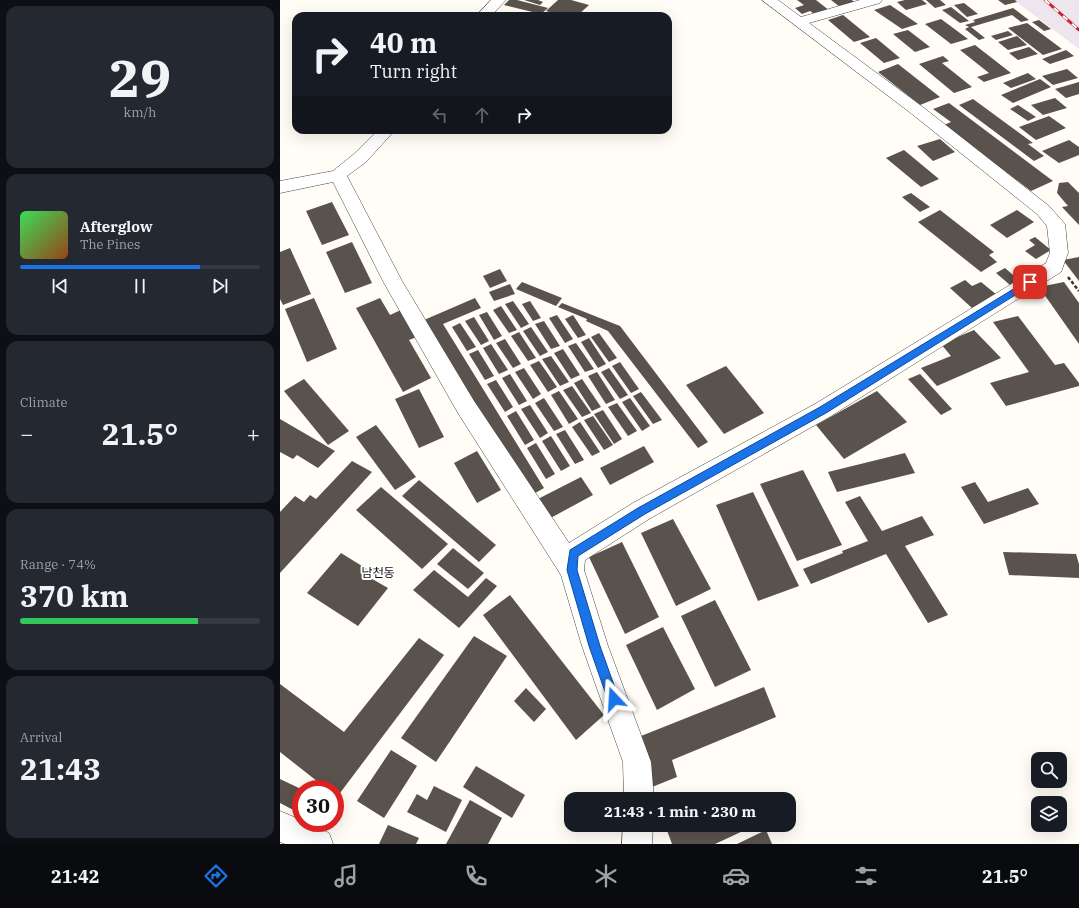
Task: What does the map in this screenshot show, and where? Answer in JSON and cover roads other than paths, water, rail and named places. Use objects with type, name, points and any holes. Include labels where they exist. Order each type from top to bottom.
[{"type":"street","points":[[487,12],[499,0]]},
{"type":"street","points":[[572,570],[574,554],[641,511],[823,410],[1054,268],[1058,253],[1056,224],[1043,210],[918,111],[769,0]]},
{"type":"street","points":[[799,22],[875,0]]},
{"type":"street","points":[[280,187],[338,175],[360,158],[382,134]]},
{"type":"street","points":[[338,175],[394,283],[462,400],[572,570],[594,646],[636,762],[638,792]]},
{"type":"street","points":[[280,826],[318,844]]},
{"type":"street","points":[[637,844],[638,832]]},
{"type":"railway","points":[[1045,0],[1079,30]]},
{"type":"district","name":"남천동","points":[[378,572]]}]
